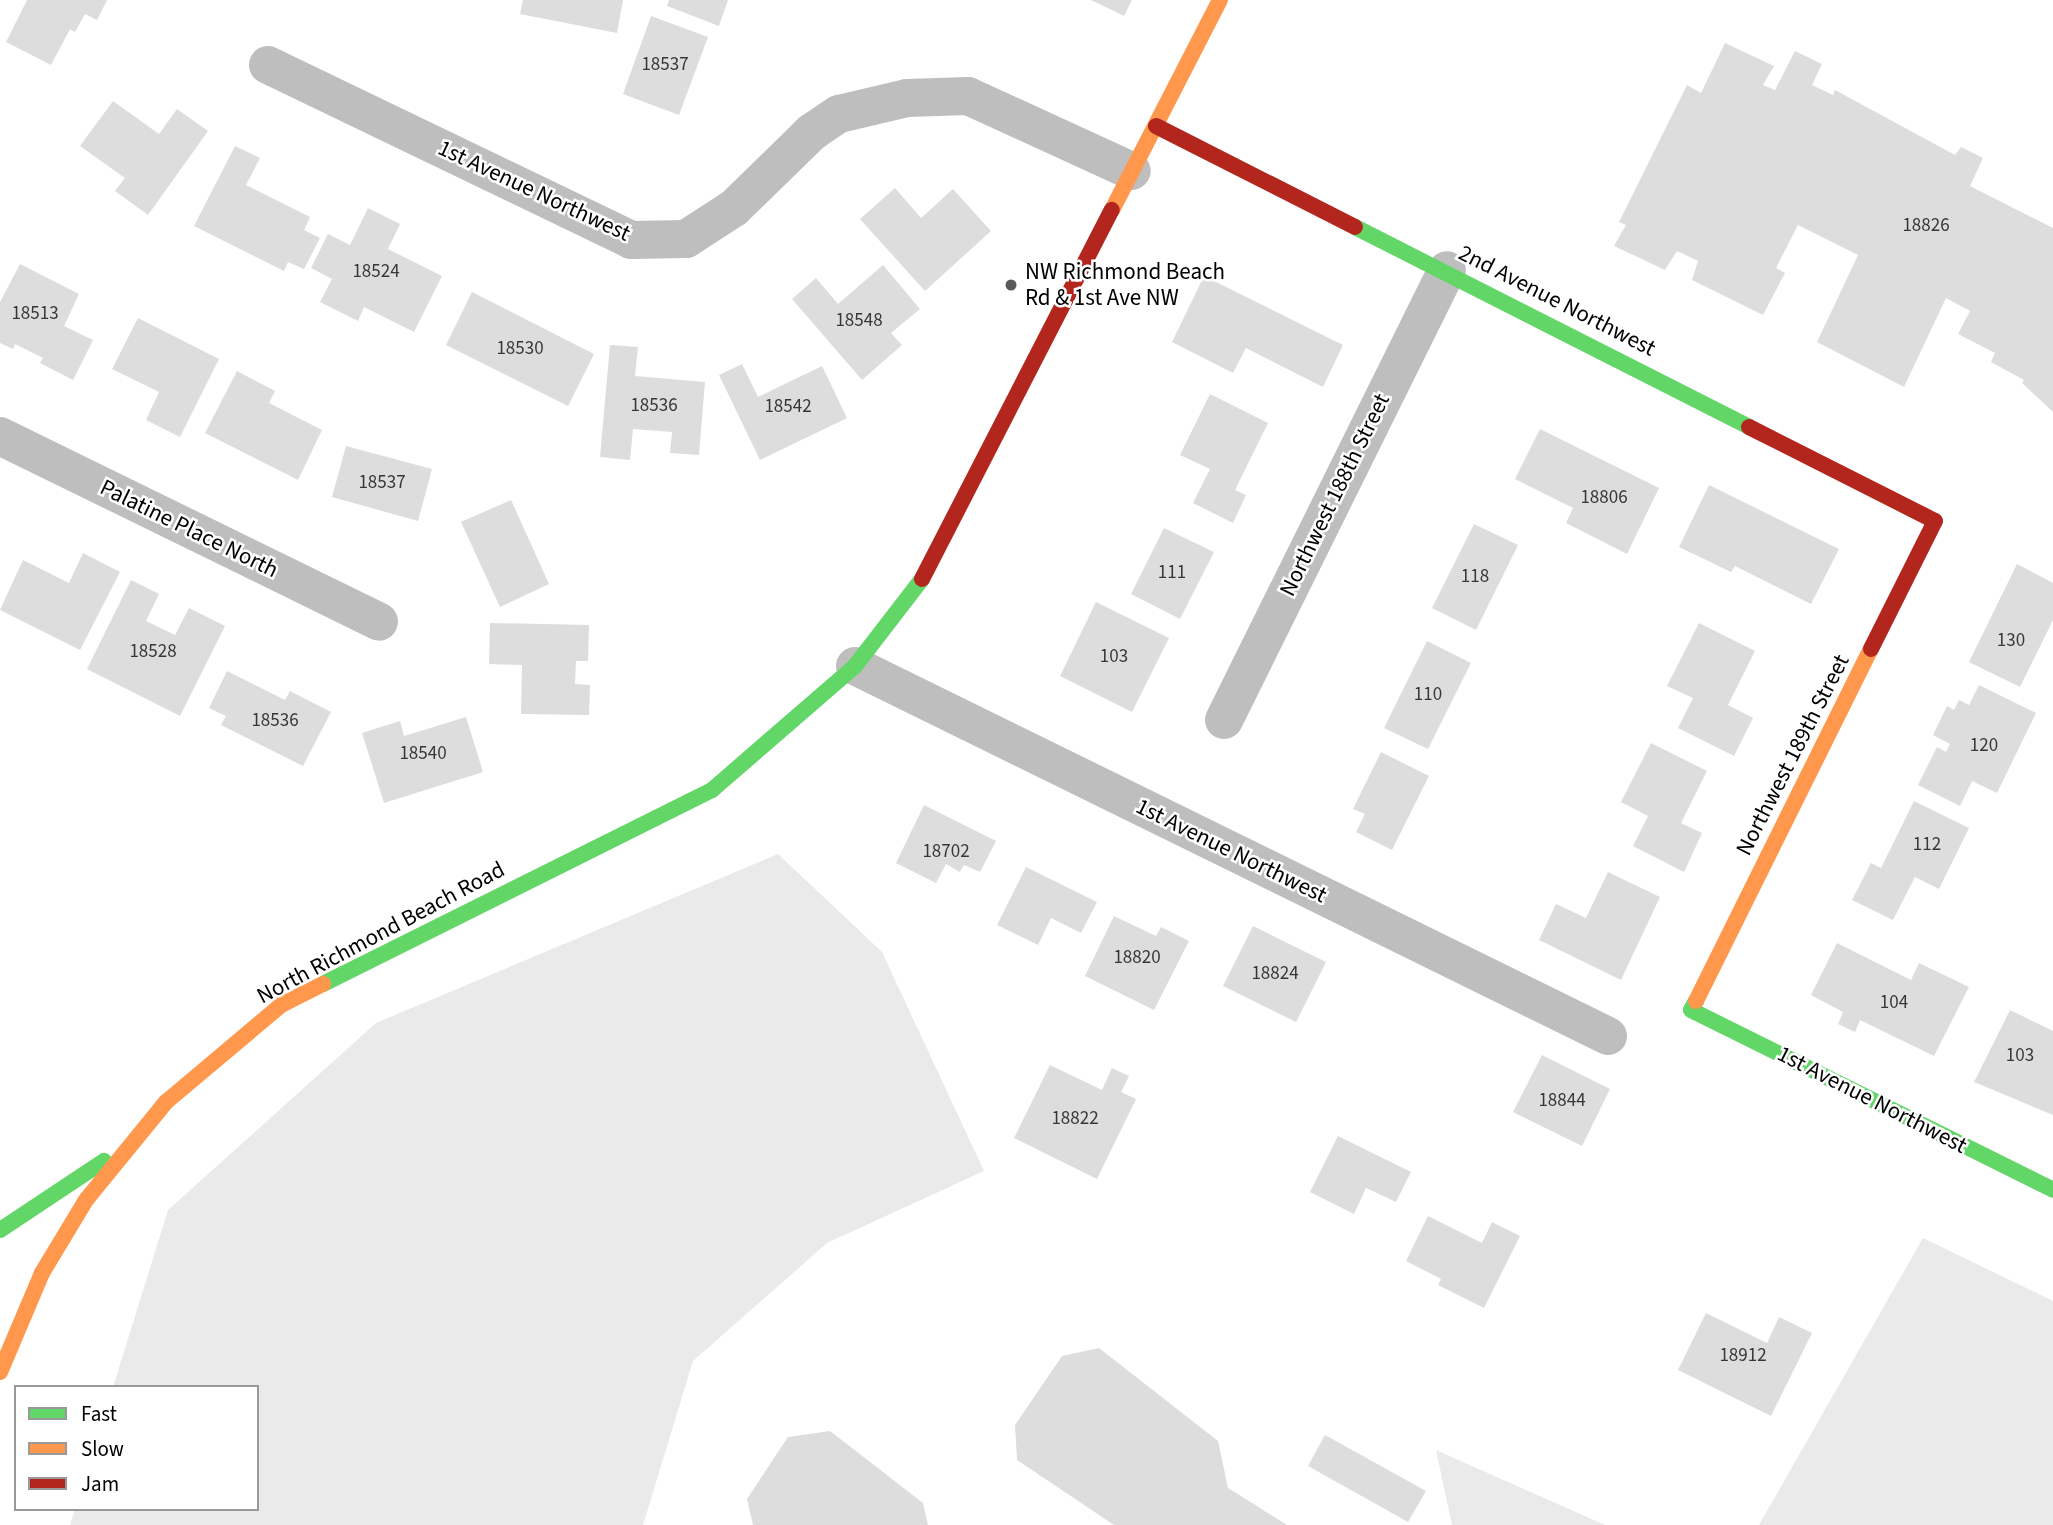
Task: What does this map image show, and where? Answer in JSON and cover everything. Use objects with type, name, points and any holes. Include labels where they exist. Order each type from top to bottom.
[{"type":"main road","name":"North Richmond Beach Road","points":[[0,1372],[4,1349],[42,1273],[86,1200],[128,1144],[227,1046],[281,1005],[712,790],[855,666],[926,573],[1220,0]]},
{"type":"main road","name":"2nd Avenue Northwest","points":[[1156,126],[1447,270],[1935,522]]},
{"type":"main road","name":"Northwest 189th Street","points":[[1691,1010],[1935,522]]},
{"type":"main road","name":"1st Avenue Northwest","points":[[1691,1010],[2053,1190]]},
{"type":"main road","points":[[0,1230],[128,1144]]},
{"type":"street","name":"1st Avenue Northwest","points":[[268,65],[631,240],[686,239],[734,208],[812,132],[839,114],[907,98],[968,96],[1132,171]]},
{"type":"street","name":"Northwest 188th Street","points":[[1224,720],[1447,270]]},
{"type":"street","name":"Palatine Place North","points":[[0,436],[379,622]]},
{"type":"street","name":"1st Avenue Northwest","points":[[855,666],[1608,1036]]},
{"type":"shaded area","points":[[778,854],[882,952],[984,1171],[827,1243],[693,1361],[643,1525],[70,1525],[74,1511],[259,1511],[259,1385],[114,1385],[168,1210],[376,1023]]},
{"type":"shaded area","points":[[1923,1238],[2053,1301],[2053,1525],[1759,1525]]},
{"type":"shaded area","points":[[1436,1450],[1605,1525],[1452,1525]]},
{"type":"building","points":[[27,0],[107,0],[97,20],[85,14],[75,32],[70,29],[51,65],[6,42]]},
{"type":"building","points":[[523,0],[623,0],[617,33],[520,14]]},
{"type":"building","points":[[669,0],[728,0],[719,26],[667,6]]},
{"type":"building","points":[[1091,0],[1132,0],[1124,16]]},
{"type":"building","points":[[651,16],[708,37],[679,115],[623,94]]},
{"type":"building","points":[[1725,43],[1774,66],[1763,85],[1775,90],[1795,51],[1822,64],[1812,85],[1833,95],[1835,90],[1955,155],[1961,147],[1983,158],[1970,186],[2053,228],[2053,412],[2022,383],[2024,380],[1991,362],[1995,353],[1958,334],[1970,311],[1946,298],[1904,387],[1817,342],[1858,255],[1798,225],[1776,268],[1785,273],[1763,315],[1692,280],[1698,261],[1677,251],[1665,270],[1614,246],[1626,225],[1619,222],[1687,85],[1701,93]]},
{"type":"building","points":[[113,101],[159,134],[177,109],[208,131],[148,215],[115,191],[125,178],[80,146]]},
{"type":"building","points":[[235,146],[260,158],[246,185],[310,217],[304,230],[320,238],[304,269],[288,262],[284,271],[194,226]]},
{"type":"building","points":[[895,188],[921,218],[953,189],[991,231],[925,291],[860,219]]},
{"type":"building","points":[[368,208],[400,224],[388,249],[442,276],[414,332],[364,307],[358,321],[320,302],[332,279],[311,268],[328,234],[350,245]]},
{"type":"building","points":[[20,264],[79,294],[64,326],[93,340],[73,380],[40,363],[43,358],[15,344],[13,349],[0,343],[0,302]]},
{"type":"building","points":[[883,265],[920,309],[891,333],[902,345],[862,380],[792,299],[816,278],[838,304]]},
{"type":"building","points":[[1204,276],[1343,345],[1323,387],[1246,348],[1233,373],[1172,342]]},
{"type":"building","points":[[472,292],[594,354],[568,406],[446,345]]},
{"type":"building","points":[[138,318],[219,359],[180,437],[146,420],[159,392],[112,369]]},
{"type":"building","points":[[610,345],[638,347],[635,376],[705,382],[699,455],[670,453],[672,432],[633,429],[630,460],[600,457]]},
{"type":"building","points":[[742,364],[758,397],[822,366],[847,418],[760,460],[719,375]]},
{"type":"building","points":[[237,371],[275,391],[269,403],[322,430],[298,480],[205,433]]},
{"type":"building","points":[[1210,394],[1268,423],[1235,490],[1246,495],[1233,523],[1193,503],[1210,469],[1180,455]]},
{"type":"building","points":[[1540,429],[1659,488],[1627,554],[1566,523],[1573,508],[1515,479]]},
{"type":"building","points":[[346,446],[432,469],[418,521],[332,497]]},
{"type":"building","points":[[1709,485],[1839,549],[1811,604],[1735,566],[1731,572],[1679,547]]},
{"type":"building","points":[[511,500],[549,584],[500,607],[461,522]]},
{"type":"building","points":[[1474,524],[1518,545],[1476,630],[1432,608]]},
{"type":"building","points":[[1164,528],[1214,552],[1180,619],[1131,594]]},
{"type":"building","points":[[83,553],[120,572],[80,650],[0,610],[23,560],[69,583]]},
{"type":"building","points":[[2017,564],[2053,583],[2053,620],[2020,687],[1969,662]]},
{"type":"building","points":[[131,580],[159,594],[146,621],[175,635],[189,608],[225,626],[180,716],[87,669]]},
{"type":"building","points":[[1096,602],[1169,638],[1132,712],[1060,676]]},
{"type":"building","points":[[490,623],[589,625],[588,661],[576,661],[575,684],[590,685],[589,715],[521,714],[522,665],[489,664]]},
{"type":"building","points":[[1699,623],[1755,651],[1728,705],[1753,718],[1734,756],[1678,728],[1693,698],[1667,686]]},
{"type":"building","points":[[1427,641],[1471,663],[1428,749],[1384,728]]},
{"type":"building","points":[[227,671],[285,700],[290,691],[331,712],[303,766],[221,725],[226,716],[209,708]]},
{"type":"building","points":[[1979,685],[2036,713],[1997,793],[1972,781],[1960,806],[1918,785],[1937,747],[1946,752],[1950,744],[1933,735],[1947,706],[1954,710],[1959,700],[1969,705]]},
{"type":"building","points":[[466,717],[483,772],[384,803],[362,733],[400,721],[404,736]]},
{"type":"building","points":[[1651,743],[1707,771],[1681,823],[1702,833],[1684,872],[1633,846],[1648,816],[1621,802]]},
{"type":"building","points":[[1381,752],[1429,776],[1392,850],[1356,832],[1365,814],[1353,809]]},
{"type":"building","points":[[1914,801],[1969,828],[1939,889],[1915,877],[1893,920],[1852,900],[1871,863],[1881,868]]},
{"type":"building","points":[[924,805],[996,841],[980,872],[964,865],[960,872],[946,864],[936,883],[896,863]]},
{"type":"building","points":[[1026,867],[1097,902],[1081,933],[1051,918],[1038,945],[997,925]]},
{"type":"building","points":[[1608,872],[1660,897],[1621,980],[1539,940],[1556,904],[1586,918]]},
{"type":"building","points":[[1114,916],[1156,936],[1161,927],[1189,941],[1154,1010],[1085,976]]},
{"type":"building","points":[[1253,926],[1326,962],[1296,1022],[1223,986]]},
{"type":"building","points":[[1837,943],[1911,980],[1919,963],[1969,987],[1934,1056],[1860,1020],[1855,1032],[1838,1024],[1843,1012],[1811,995]]},
{"type":"building","points":[[2010,1010],[2053,1031],[2053,1115],[1974,1082]]},
{"type":"building","points":[[1542,1055],[1610,1089],[1582,1146],[1513,1112]]},
{"type":"building","points":[[1050,1065],[1102,1090],[1112,1068],[1129,1076],[1121,1092],[1136,1099],[1097,1179],[1014,1138]]},
{"type":"building","points":[[1338,1136],[1411,1172],[1396,1202],[1366,1188],[1354,1214],[1310,1192]]},
{"type":"building","points":[[1428,1216],[1482,1243],[1492,1222],[1520,1236],[1484,1308],[1438,1285],[1441,1279],[1406,1261]]},
{"type":"building","points":[[1706,1313],[1767,1343],[1779,1317],[1812,1333],[1771,1416],[1678,1370]]},
{"type":"building","points":[[1099,1348],[1218,1441],[1228,1488],[1287,1525],[1114,1525],[1017,1460],[1015,1425],[1062,1356]]},
{"type":"building","points":[[830,1431],[923,1503],[928,1525],[753,1525],[747,1499],[788,1437]]},
{"type":"building","points":[[1325,1435],[1426,1491],[1408,1522],[1308,1466]]},
{"type":"traffic: fast","points":[[1355,227],[1749,427]]},
{"type":"traffic: fast","points":[[323,984],[712,790],[855,666],[922,579]]},
{"type":"traffic: fast","points":[[1696,1001],[1691,1010],[2053,1190]]},
{"type":"traffic: fast","points":[[0,1230],[104,1161]]},
{"type":"traffic: slow","points":[[1112,210],[1220,0]]},
{"type":"traffic: slow","points":[[1696,1001],[1871,649]]},
{"type":"traffic: slow","points":[[0,1372],[42,1273],[86,1200],[166,1102],[281,1005],[323,984]]},
{"type":"traffic: jam","points":[[1156,126],[1355,227]]},
{"type":"traffic: jam","points":[[922,579],[1112,210]]},
{"type":"traffic: jam","points":[[1749,427],[1935,521],[1871,649]]},
{"type":"place","name":"NW Richmond Beach Rd & 1st Ave NW","points":[[1011,285]]}]
